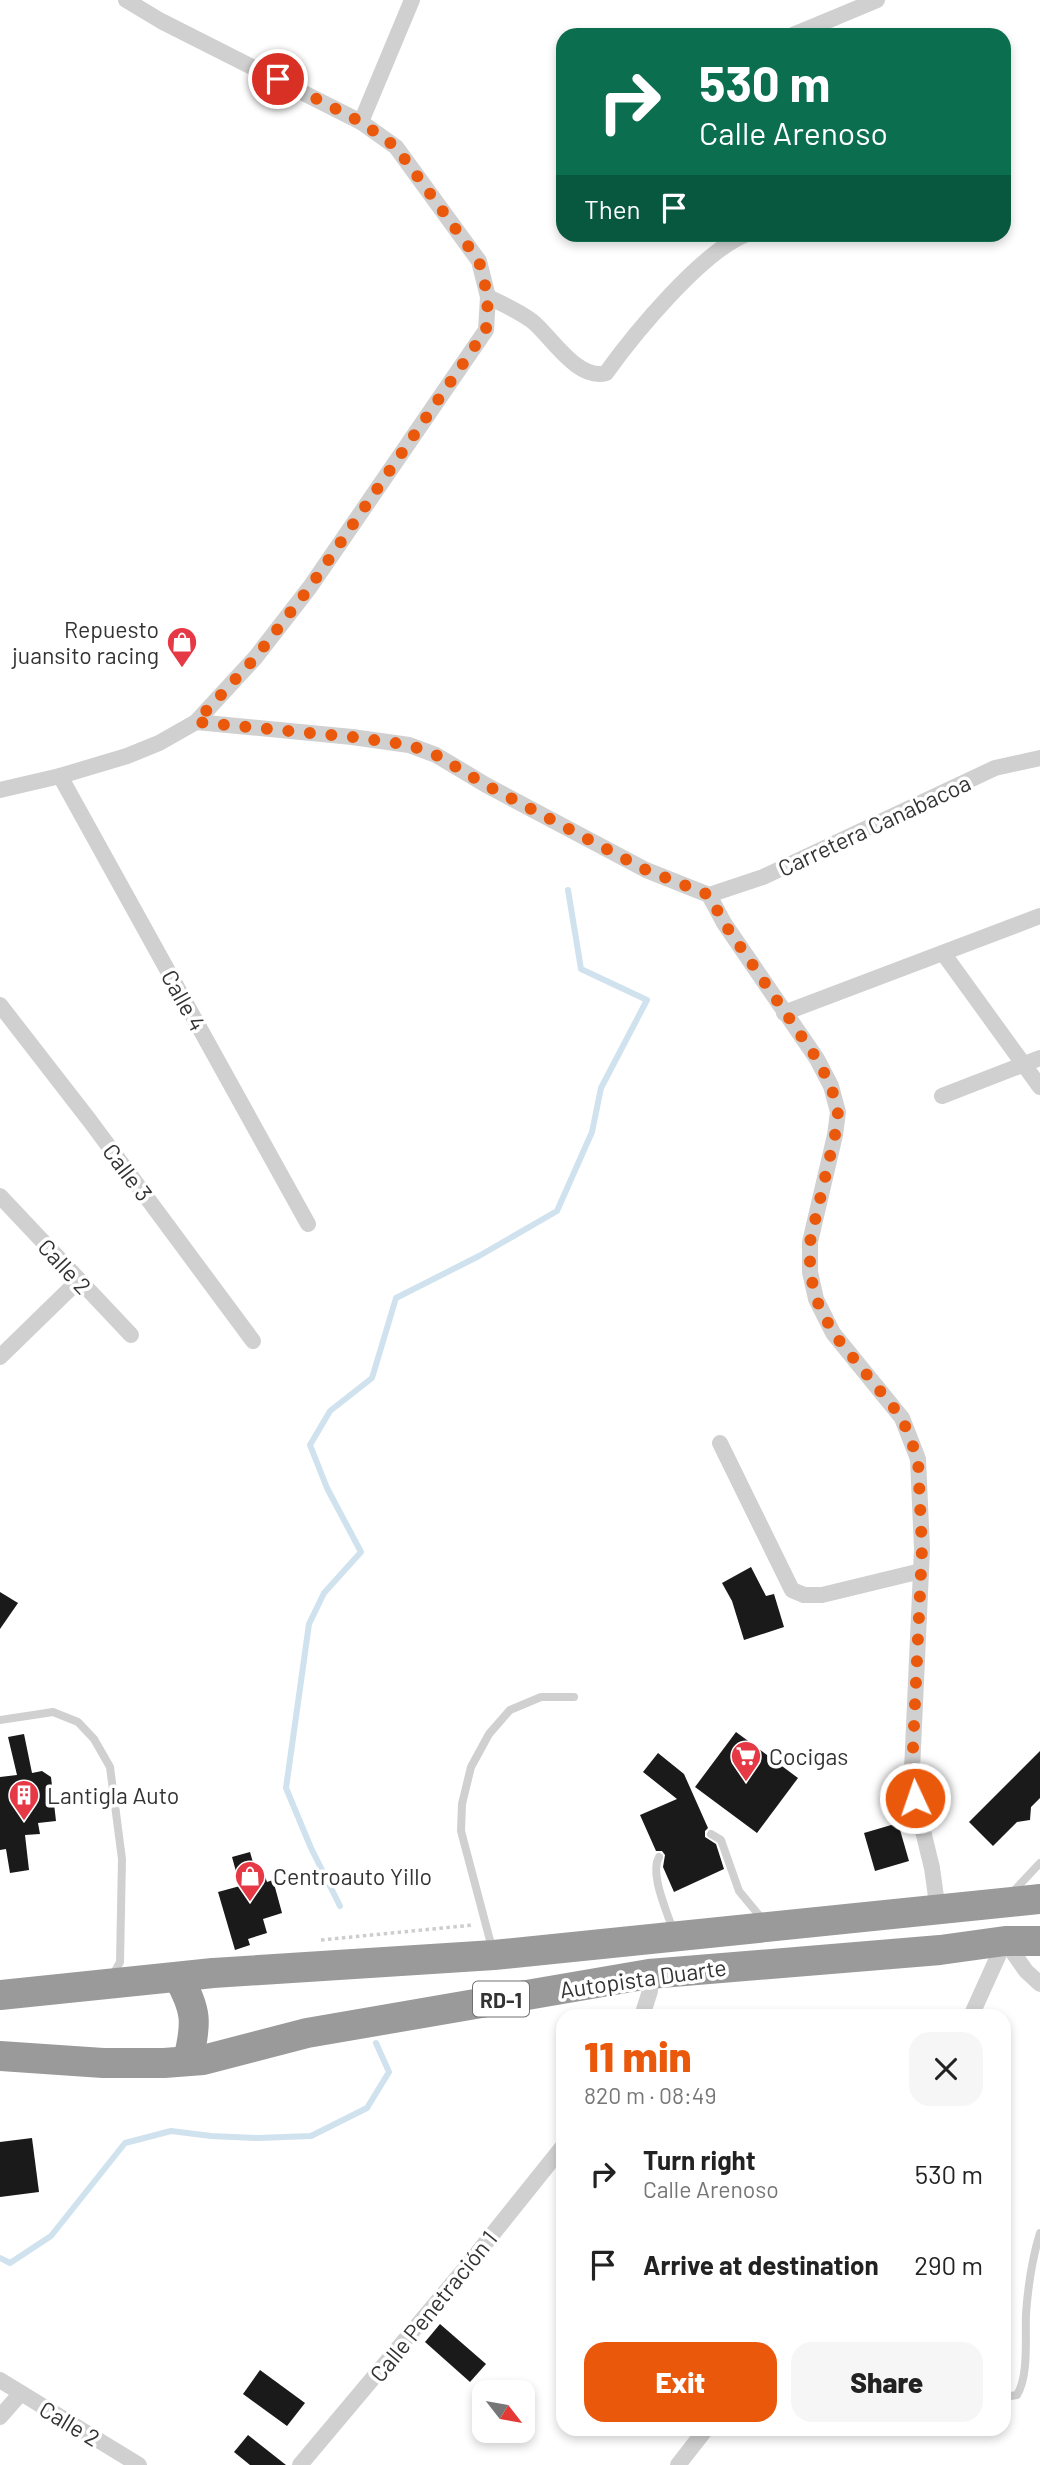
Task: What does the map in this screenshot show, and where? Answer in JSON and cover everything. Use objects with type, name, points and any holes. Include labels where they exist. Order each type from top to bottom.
[{"type":"highway","name":"Autopista Duarte","points":[[0,1995],[213,1973],[494,1955],[1040,1899]]},
{"type":"highway","name":"Autopista Duarte","points":[[0,2056],[103,2063],[164,2063],[202,2058],[307,2033],[649,1973],[940,1950],[1005,1941],[1040,1941]]},
{"type":"highway","points":[[202,2058],[213,1973]]},
{"type":"highway","points":[[178,1977],[188,1994],[196,2018],[195,2033],[202,2058]]},
{"type":"street","points":[[0,790],[127,756],[159,743],[196,722],[255,658],[310,587],[486,330],[488,297],[479,261],[396,147],[361,122],[161,21],[126,0]]},
{"type":"street","points":[[361,122],[412,0]]},
{"type":"street","points":[[810,28],[877,0]]},
{"type":"street","points":[[488,297],[533,322],[555,346],[587,372],[598,375],[606,373],[657,309],[713,255],[734,242]]},
{"type":"street","points":[[196,722],[409,745],[436,755],[486,785],[646,870],[709,895],[784,1013],[817,1059],[831,1086],[838,1112],[810,1242],[810,1272],[816,1299],[833,1333],[902,1418],[918,1459],[922,1549],[912,1770],[915,1798],[932,1868],[938,1911]]},
{"type":"street","name":"Carretera Canabacoa","points":[[709,895],[763,877],[995,768],[1040,758]]},
{"type":"street","name":"Calle 4","points":[[60,776],[308,1224]]},
{"type":"street","points":[[784,1013],[1040,916]]},
{"type":"street","points":[[943,953],[1040,1087]]},
{"type":"street","name":"Calle 3","points":[[0,1005],[90,1121],[253,1341]]},
{"type":"street","points":[[942,1096],[1040,1058]]},
{"type":"street","name":"Calle 2","points":[[0,1196],[131,1335]]},
{"type":"street","points":[[0,1357],[79,1280]]},
{"type":"street","points":[[720,1443],[792,1590],[804,1595],[822,1595],[921,1571]]},
{"type":"street","points":[[974,2009],[1005,1941],[1026,1970],[1040,1983]]},
{"type":"street","points":[[644,2009],[650,1991],[649,1973]]},
{"type":"street","name":"Calle Penetración 1","points":[[300,2465],[556,2156]]},
{"type":"street","name":"Calle 2","points":[[0,2380],[139,2465]]},
{"type":"street","points":[[0,2417],[21,2393]]},
{"type":"street","points":[[678,2465],[701,2436]]},
{"type":"lane","points":[[494,1955],[461,1831],[462,1804],[471,1767],[489,1734],[510,1710],[541,1697],[574,1697]]},
{"type":"lane","points":[[0,1720],[53,1712],[78,1722],[94,1739],[110,1768],[122,1859],[120,1962],[109,1984]]},
{"type":"lane","points":[[711,1834],[721,1840],[739,1891],[770,1928]]},
{"type":"lane","points":[[659,1857],[655,1874],[676,1937]]},
{"type":"lane","points":[[1003,1903],[1040,1863]]},
{"type":"lane","points":[[1011,2396],[1017,2395],[1023,2378],[1033,2256],[1040,2233]]},
{"type":"building","points":[[751,1567],[766,1596],[774,1594],[784,1627],[744,1640],[732,1601],[722,1583]]},
{"type":"building","points":[[0,1592],[18,1603],[0,1629]]},
{"type":"building","name":"Cocigas","points":[[736,1732],[798,1778],[757,1833],[695,1787]]},
{"type":"building","name":"Lantigla Auto","points":[[24,1734],[32,1773],[42,1771],[51,1777],[56,1821],[38,1823],[40,1834],[25,1835],[29,1870],[10,1873],[6,1849],[0,1850],[0,1777],[17,1775],[8,1737]]},
{"type":"building","points":[[1040,1751],[1040,1798],[1031,1807],[1030,1820],[1017,1822],[993,1846],[969,1822]]},
{"type":"building","points":[[658,1753],[684,1774],[708,1828],[705,1837],[716,1844],[724,1869],[674,1892],[663,1867],[665,1855],[662,1851],[656,1851],[640,1815],[677,1799],[643,1772]]},
{"type":"building","points":[[898,1823],[909,1861],[875,1871],[864,1833]]},
{"type":"building","name":"Centroauto Yillo","points":[[250,1852],[256,1873],[263,1871],[267,1882],[273,1880],[282,1913],[263,1919],[267,1933],[248,1939],[250,1945],[235,1950],[218,1892],[240,1886],[232,1857]]},
{"type":"building","points":[[32,2138],[39,2192],[0,2197],[0,2142]]},
{"type":"building","points":[[440,2324],[486,2364],[470,2382],[425,2342]]},
{"type":"building","points":[[260,2370],[305,2403],[287,2426],[243,2394]]},
{"type":"building","points":[[248,2435],[286,2465],[250,2465],[234,2452]]},
{"type":"waterway","points":[[340,1906],[311,1848],[286,1788],[309,1624],[324,1593],[361,1552],[327,1488],[310,1445],[330,1411],[372,1378],[396,1298],[479,1256],[557,1211],[592,1132],[601,1088],[647,1000],[581,969],[568,890]]},
{"type":"waterway","points":[[0,2258],[10,2263],[51,2236],[125,2143],[171,2131],[258,2138],[311,2136],[367,2108],[389,2072],[376,2043]]},
{"type":"place","name":"Repuesto juansito racing","points":[[182,669]]},
{"type":"place","name":"Cocigas","points":[[746,1783]]},
{"type":"place","name":"Lantigla Auto","points":[[24,1822]]},
{"type":"place","name":"Centroauto Yillo","points":[[250,1903]]},
{"type":"route","points":[[278,79],[361,122],[396,147],[479,261],[488,297],[486,330],[310,587],[255,658],[196,722],[409,745],[436,755],[486,785],[646,870],[709,895],[724,923],[817,1059],[831,1086],[838,1112],[835,1135],[810,1242],[810,1272],[816,1299],[833,1333],[902,1418],[918,1459],[922,1549],[912,1770],[915,1798]]}]
